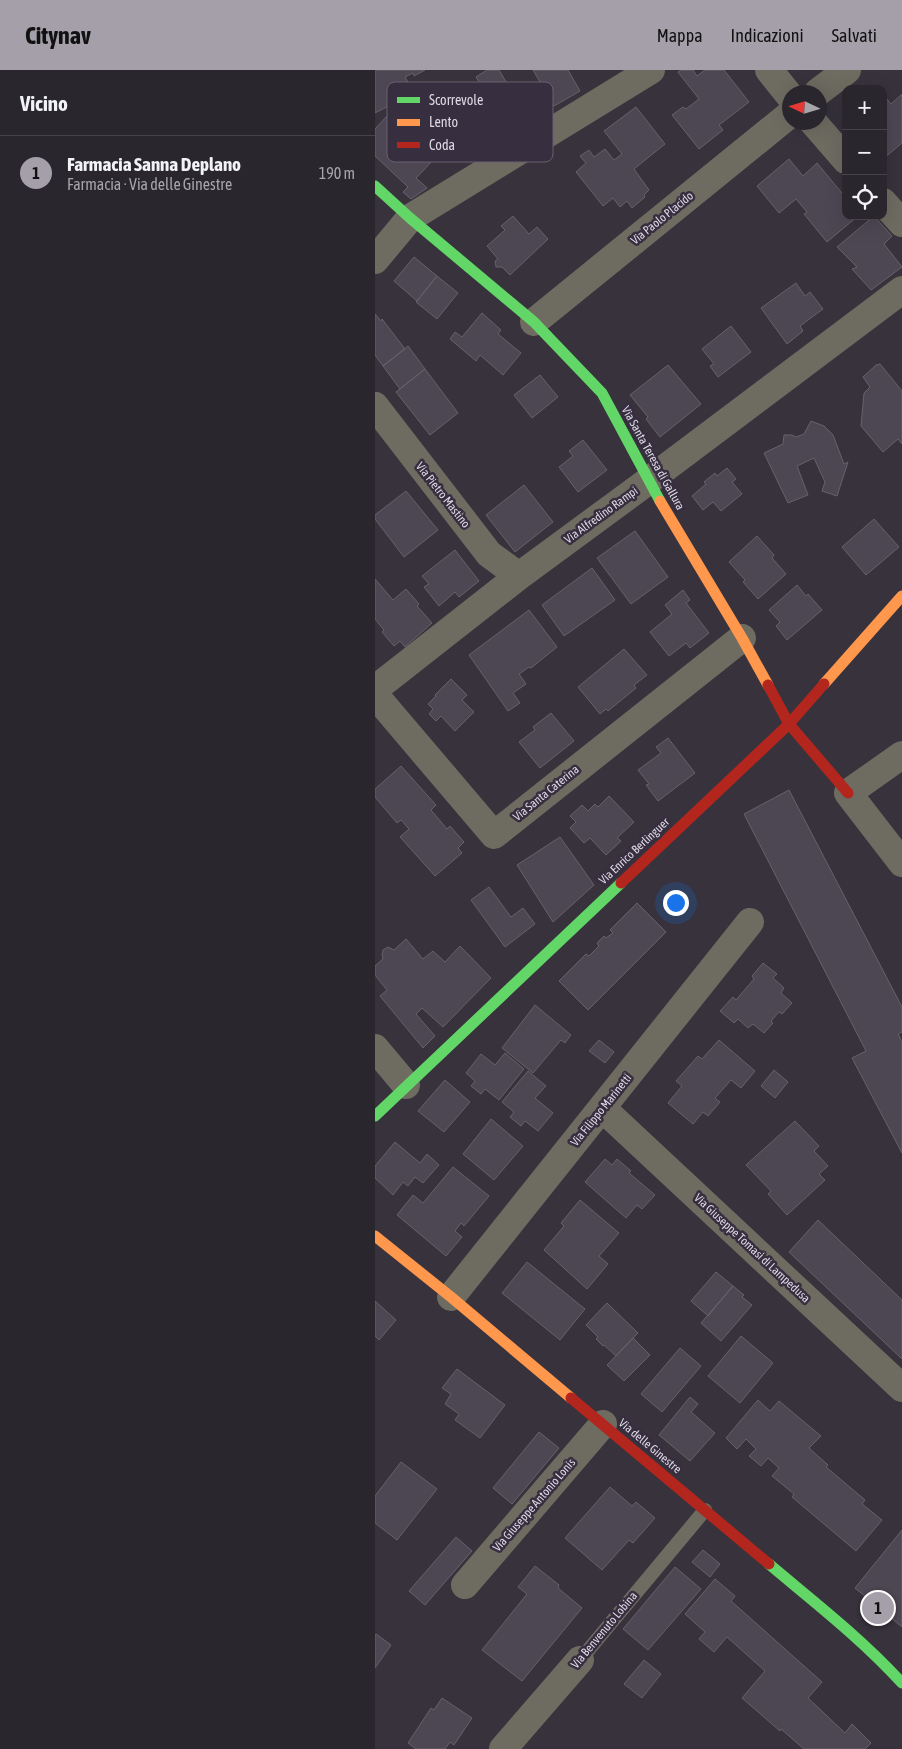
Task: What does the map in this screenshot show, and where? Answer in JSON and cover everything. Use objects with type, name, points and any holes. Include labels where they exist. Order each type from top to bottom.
[{"type":"street","points":[[553,130],[651,70]]},
{"type":"street","points":[[769,70],[782,86]]},
{"type":"street","points":[[827,85],[847,70]]},
{"type":"street","name":"Via Paolo Placido","points":[[534,322],[782,121]]},
{"type":"street","points":[[820,130],[842,155]]},
{"type":"street","points":[[375,260],[411,218],[502,162]]},
{"type":"street","name":"Via Santa Teresa di Gallura","points":[[375,186],[534,322],[602,393],[648,481],[742,638],[789,724],[848,793]]},
{"type":"street","points":[[887,206],[902,223]]},
{"type":"street","name":"Via Alfredino Rampi","points":[[375,689],[519,576],[902,290]]},
{"type":"street","name":"Via Pietro Mastino","points":[[375,406],[489,554],[519,576]]},
{"type":"street","name":"Via Enrico Berlinguer","points":[[375,1116],[789,724],[902,596]]},
{"type":"street","name":"Via Santa Caterina","points":[[375,696],[495,835],[742,638]]},
{"type":"street","points":[[902,754],[848,793],[902,863]]},
{"type":"street","name":"Via Filippo Marinetti","points":[[451,1297],[751,922]]},
{"type":"street","points":[[375,1048],[406,1085]]},
{"type":"street","name":"Via Giuseppe Tomasi di Lampedusa","points":[[603,1108],[902,1388]]},
{"type":"street","name":"Via delle Ginestre","points":[[375,1236],[451,1297],[832,1617],[889,1669],[902,1684]]},
{"type":"street","name":"Via Giuseppe Antonio Lonis","points":[[465,1585],[603,1424]]},
{"type":"street","name":"Via Benvenuto Lobina","points":[[503,1749],[580,1660]]},
{"type":"lane","name":"Via Benvenuto Lobina","points":[[580,1660],[705,1510]]},
{"type":"building","points":[[375,70],[425,70],[414,76],[413,73],[405,77],[408,82],[387,82],[387,107],[375,113]]},
{"type":"building","points":[[487,70],[499,70],[506,82],[479,82],[476,77]]},
{"type":"building","points":[[533,70],[568,70],[580,91],[554,106],[553,82],[540,82]]},
{"type":"building","points":[[681,70],[693,70],[697,76],[705,70],[724,70],[749,102],[719,125],[723,130],[699,149],[672,115],[683,107],[686,109],[699,99],[678,72]]},
{"type":"building","points":[[902,94],[902,143],[887,156],[887,99],[891,104]]},
{"type":"building","points":[[636,107],[665,144],[634,169],[649,190],[644,195],[645,197],[632,208],[627,201],[620,207],[613,198],[603,206],[576,172],[586,163],[580,156],[589,150],[594,157],[605,149],[614,160],[622,154],[604,131]]},
{"type":"building","points":[[387,116],[387,162],[431,162],[416,178],[427,188],[411,199],[403,192],[408,187],[375,156],[375,129]]},
{"type":"building","points":[[789,159],[803,176],[817,163],[842,193],[842,220],[853,220],[827,242],[804,214],[807,212],[796,199],[779,213],[757,186]]},
{"type":"building","points":[[513,216],[529,234],[537,227],[548,239],[510,275],[502,267],[496,267],[495,261],[498,259],[487,246],[505,230],[501,226]]},
{"type":"building","points":[[869,220],[878,220],[892,236],[884,244],[902,267],[871,290],[852,269],[857,267],[837,247]]},
{"type":"building","points":[[414,257],[437,276],[417,301],[394,281]]},
{"type":"building","points":[[437,276],[458,293],[437,319],[416,302]]},
{"type":"building","points":[[796,283],[805,296],[810,292],[823,309],[800,326],[803,331],[787,344],[761,308]]},
{"type":"building","points":[[482,313],[501,330],[498,334],[521,353],[503,375],[480,355],[476,361],[450,339],[455,332],[462,337]]},
{"type":"building","points":[[375,314],[381,321],[382,319],[405,349],[383,366],[375,355]]},
{"type":"building","points":[[731,326],[751,352],[718,377],[710,366],[714,364],[702,349]]},
{"type":"building","points":[[408,346],[425,369],[400,389],[383,366]]},
{"type":"building","points":[[880,364],[902,391],[902,444],[898,439],[883,452],[861,426],[864,393],[870,387],[863,377],[876,365]]},
{"type":"building","points":[[668,365],[701,404],[660,437],[646,419],[648,417],[630,395]]},
{"type":"building","points":[[425,369],[458,413],[430,435],[396,392]]},
{"type":"building","points":[[540,375],[558,397],[532,418],[514,395]]},
{"type":"building","points":[[811,421],[824,426],[833,435],[844,464],[848,462],[837,496],[822,491],[825,482],[814,458],[797,466],[808,495],[788,503],[764,453],[783,444],[784,435],[796,437],[804,434]]},
{"type":"building","points":[[583,440],[607,470],[578,492],[559,467],[573,456],[569,451]]},
{"type":"building","points":[[727,468],[736,479],[732,482],[742,494],[721,511],[713,502],[703,510],[692,496],[715,473],[717,476]]},
{"type":"building","points":[[524,485],[553,522],[515,552],[486,515]]},
{"type":"building","points":[[406,491],[438,530],[404,557],[375,519],[375,515]]},
{"type":"building","points":[[874,519],[899,547],[866,575],[842,547]]},
{"type":"building","points":[[635,531],[668,577],[631,604],[597,558]]},
{"type":"building","points":[[757,536],[774,555],[772,558],[786,574],[758,599],[729,562]]},
{"type":"building","points":[[455,550],[479,581],[459,597],[455,592],[439,606],[424,587],[429,584],[422,576]]},
{"type":"building","points":[[592,568],[615,600],[564,636],[542,605]]},
{"type":"building","points":[[375,579],[393,600],[406,589],[419,604],[417,606],[432,623],[405,647],[400,641],[394,646],[382,632],[384,630],[375,619]]},
{"type":"building","points":[[797,585],[822,610],[787,640],[776,626],[780,622],[769,610]]},
{"type":"building","points":[[683,590],[690,600],[686,603],[709,633],[690,648],[686,643],[669,656],[650,632],[672,614],[665,605]]},
{"type":"building","points":[[529,610],[557,647],[531,668],[529,667],[519,674],[526,684],[513,693],[520,703],[508,711],[469,655]]},
{"type":"building","points":[[624,649],[647,675],[634,685],[636,688],[608,711],[606,709],[600,714],[578,687]]},
{"type":"building","points":[[451,679],[467,695],[462,700],[474,712],[455,731],[441,716],[436,721],[429,714],[433,709],[428,704]]},
{"type":"building","points":[[551,713],[574,741],[540,768],[519,742],[535,730],[533,727]]},
{"type":"building","points":[[668,738],[695,773],[658,801],[646,785],[649,784],[638,770],[661,753],[656,747]]},
{"type":"building","points":[[401,766],[436,805],[431,810],[447,829],[450,826],[464,842],[458,848],[462,853],[435,876],[400,837],[409,829],[401,820],[397,823],[375,797],[375,789]]},
{"type":"building","points":[[789,790],[902,1007],[902,1032],[898,1034],[902,1042],[902,1153],[852,1058],[866,1051],[744,814]]},
{"type":"building","points":[[609,796],[634,822],[617,838],[621,841],[606,855],[590,838],[584,843],[570,828],[576,822],[570,816],[582,805],[588,811],[595,804],[598,807]]},
{"type":"building","points":[[560,837],[594,885],[553,922],[517,865]]},
{"type":"building","points":[[489,887],[511,917],[523,908],[535,924],[505,947],[471,900]]},
{"type":"building","points":[[637,903],[666,932],[588,1010],[559,981],[586,954],[589,956],[599,946],[597,943],[604,936],[606,938],[613,933],[610,930]]},
{"type":"building","points":[[406,939],[423,959],[433,951],[445,962],[460,946],[491,978],[443,1027],[422,1008],[416,1014],[435,1036],[423,1048],[380,996],[387,990],[375,975],[375,966],[383,959],[383,950],[388,947],[394,950]]},
{"type":"building","points":[[763,963],[777,974],[773,978],[784,988],[781,993],[792,1003],[782,1014],[779,1012],[771,1021],[773,1023],[764,1033],[753,1024],[748,1028],[738,1019],[734,1023],[720,1011],[733,997],[736,1000],[754,979],[752,976]]},
{"type":"building","points":[[535,1005],[571,1035],[565,1043],[561,1040],[533,1073],[502,1048]]},
{"type":"building","points":[[599,1040],[614,1052],[605,1063],[589,1051]]},
{"type":"building","points":[[719,1040],[755,1071],[741,1088],[731,1080],[715,1098],[720,1102],[708,1116],[703,1112],[693,1124],[668,1103],[682,1086],[676,1081],[698,1056],[702,1059]]},
{"type":"building","points":[[505,1053],[524,1069],[499,1100],[485,1089],[481,1094],[471,1086],[475,1081],[466,1073],[481,1054],[495,1065]]},
{"type":"building","points":[[774,1070],[788,1082],[775,1098],[761,1086]]},
{"type":"building","points":[[528,1071],[546,1086],[535,1098],[553,1113],[538,1131],[525,1121],[521,1126],[510,1117],[514,1112],[502,1102]]},
{"type":"building","points":[[445,1080],[470,1102],[444,1132],[418,1111]]},
{"type":"building","points":[[491,1119],[523,1146],[494,1180],[463,1154]]},
{"type":"building","points":[[795,1121],[819,1146],[814,1151],[828,1166],[819,1174],[825,1180],[787,1215],[768,1194],[771,1191],[746,1165]]},
{"type":"building","points":[[395,1142],[420,1163],[427,1154],[439,1165],[423,1183],[415,1177],[408,1186],[403,1182],[393,1195],[375,1178],[375,1166]]},
{"type":"building","points":[[605,1159],[612,1165],[617,1159],[631,1171],[629,1173],[655,1195],[642,1209],[637,1205],[626,1218],[585,1182]]},
{"type":"building","points":[[453,1167],[489,1196],[464,1226],[461,1223],[455,1231],[462,1237],[446,1256],[397,1215],[413,1195],[423,1203]]},
{"type":"building","points":[[580,1200],[619,1233],[599,1256],[608,1264],[587,1289],[544,1250],[564,1226],[561,1223]]},
{"type":"building","points":[[818,1220],[902,1300],[902,1359],[789,1252]]},
{"type":"building","points":[[527,1262],[585,1309],[560,1340],[502,1293]]},
{"type":"building","points":[[716,1272],[733,1286],[708,1316],[691,1301]]},
{"type":"building","points":[[733,1286],[752,1305],[721,1341],[701,1323]]},
{"type":"building","points":[[375,1301],[396,1320],[379,1340],[375,1336]]},
{"type":"building","points":[[607,1303],[638,1333],[616,1356],[596,1339],[598,1337],[586,1325]]},
{"type":"building","points":[[741,1336],[773,1363],[740,1403],[708,1376]]},
{"type":"building","points":[[633,1338],[650,1355],[624,1381],[607,1365]]},
{"type":"building","points":[[680,1348],[701,1366],[662,1412],[641,1394]]},
{"type":"building","points":[[457,1369],[505,1405],[480,1438],[455,1420],[459,1414],[445,1404],[451,1394],[442,1388]]},
{"type":"building","points":[[690,1397],[698,1404],[691,1412],[715,1433],[690,1461],[659,1435]]},
{"type":"building","points":[[758,1400],[770,1411],[779,1401],[821,1436],[809,1448],[828,1465],[826,1467],[865,1500],[862,1504],[882,1520],[856,1551],[792,1497],[794,1494],[772,1476],[779,1468],[768,1458],[761,1466],[749,1456],[756,1449],[746,1439],[737,1449],[726,1438]]},
{"type":"building","points":[[539,1432],[559,1448],[512,1504],[493,1488]]},
{"type":"building","points":[[401,1462],[437,1489],[397,1540],[375,1523],[375,1496]]},
{"type":"building","points":[[610,1487],[632,1506],[636,1502],[655,1518],[633,1543],[629,1540],[602,1570],[565,1538]]},
{"type":"building","points":[[902,1530],[902,1627],[855,1588]]},
{"type":"building","points":[[456,1537],[472,1551],[425,1605],[409,1591]]},
{"type":"building","points":[[703,1550],[720,1564],[710,1577],[692,1562]]},
{"type":"building","points":[[535,1566],[559,1585],[558,1588],[582,1608],[522,1681],[482,1650],[527,1594],[518,1587]]},
{"type":"building","points":[[675,1567],[701,1589],[648,1650],[623,1629]]},
{"type":"building","points":[[715,1579],[735,1596],[731,1601],[822,1682],[808,1698],[845,1733],[852,1724],[871,1743],[865,1749],[804,1749],[742,1698],[765,1671],[727,1637],[714,1652],[699,1639],[705,1632],[685,1614]]},
{"type":"building","points":[[375,1635],[391,1645],[375,1668]]},
{"type":"building","points":[[644,1660],[661,1674],[642,1698],[624,1684]]},
{"type":"building","points":[[442,1698],[472,1718],[454,1745],[450,1742],[445,1749],[416,1749],[408,1743],[431,1708],[434,1710]]},
{"type":"traffic: fast","points":[[375,186],[410,218],[534,322],[602,393],[660,501]]},
{"type":"traffic: fast","points":[[375,1116],[621,883]]},
{"type":"traffic: fast","points":[[769,1564],[854,1636],[902,1683]]},
{"type":"traffic: slow","points":[[660,501],[768,685]]},
{"type":"traffic: slow","points":[[824,684],[902,596]]},
{"type":"traffic: slow","points":[[375,1236],[571,1398]]},
{"type":"traffic: jam","points":[[621,883],[789,724],[824,684]]},
{"type":"traffic: jam","points":[[768,685],[789,724],[848,793]]},
{"type":"traffic: jam","points":[[571,1398],[769,1564]]},
{"type":"place","name":"Farmacia Sanna Deplano","points":[[878,1608]]}]
